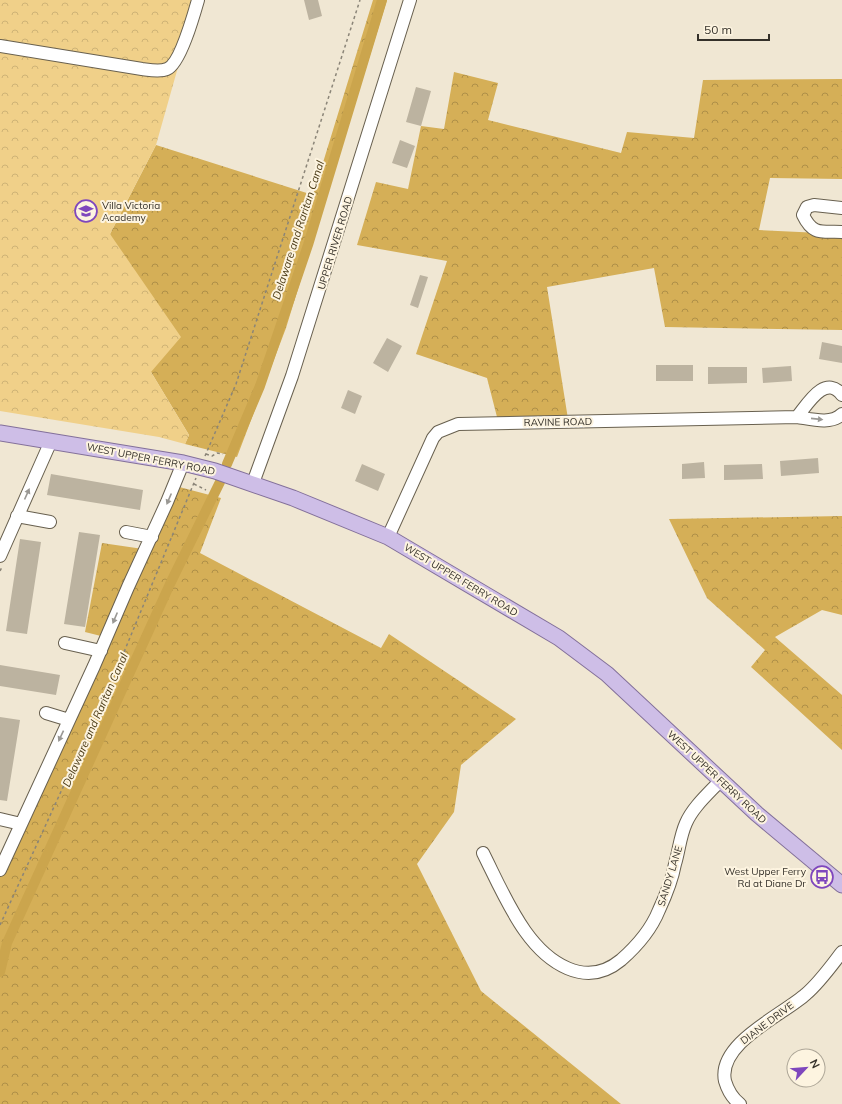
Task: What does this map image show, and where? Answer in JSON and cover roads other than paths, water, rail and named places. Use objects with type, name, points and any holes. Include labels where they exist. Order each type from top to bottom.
[{"type":"main road","name":"WEST UPPER FERRY ROAD","points":[[0,433],[183,463],[215,471],[293,498],[388,537],[558,638],[588,659],[607,674],[720,781],[768,824],[842,885]]},
{"type":"street","points":[[0,46],[142,69],[168,69],[173,65],[186,38],[198,0]]},
{"type":"street","name":"UPPER RIVER ROAD","points":[[253,483],[292,376],[410,0]]},
{"type":"street","points":[[842,208],[814,205],[807,208],[803,215],[807,225],[815,230],[842,232]]},
{"type":"street","points":[[797,417],[817,392],[822,389],[834,388],[842,395]]},
{"type":"street","name":"RAVINE ROAD","points":[[388,537],[432,438],[438,432],[458,424],[797,417],[831,421],[837,419],[842,414]]},
{"type":"street","points":[[0,556],[51,441]]},
{"type":"street","points":[[0,870],[101,651],[170,496],[183,463]]},
{"type":"street","points":[[18,516],[50,522]]},
{"type":"street","points":[[126,532],[152,537]]},
{"type":"street","points":[[65,643],[101,651]]},
{"type":"street","points":[[46,713],[69,720]]},
{"type":"street","name":"SANDY LANE","points":[[483,853],[514,915],[525,932],[537,945],[565,968],[581,973],[596,973],[612,966],[630,952],[652,924],[668,888],[686,823],[694,810],[720,781]]},
{"type":"street","points":[[0,819],[21,824]]},
{"type":"street","name":"DIANE DRIVE","points":[[740,1104],[731,1095],[725,1078],[726,1064],[733,1051],[767,1022],[807,994],[842,952]]},
{"type":"waterway","name":"Delaware and Raritan Canal","points":[[227,464],[260,386],[308,245],[382,0]]},
{"type":"waterway","name":"Delaware and Raritan Canal","points":[[0,972],[7,943],[170,584],[220,482]]},
{"type":"place","name":"Villa Victoria Academy","points":[[86,211]]},
{"type":"place","name":"West Upper Ferry Rd at Diane Dr","points":[[822,877]]}]
